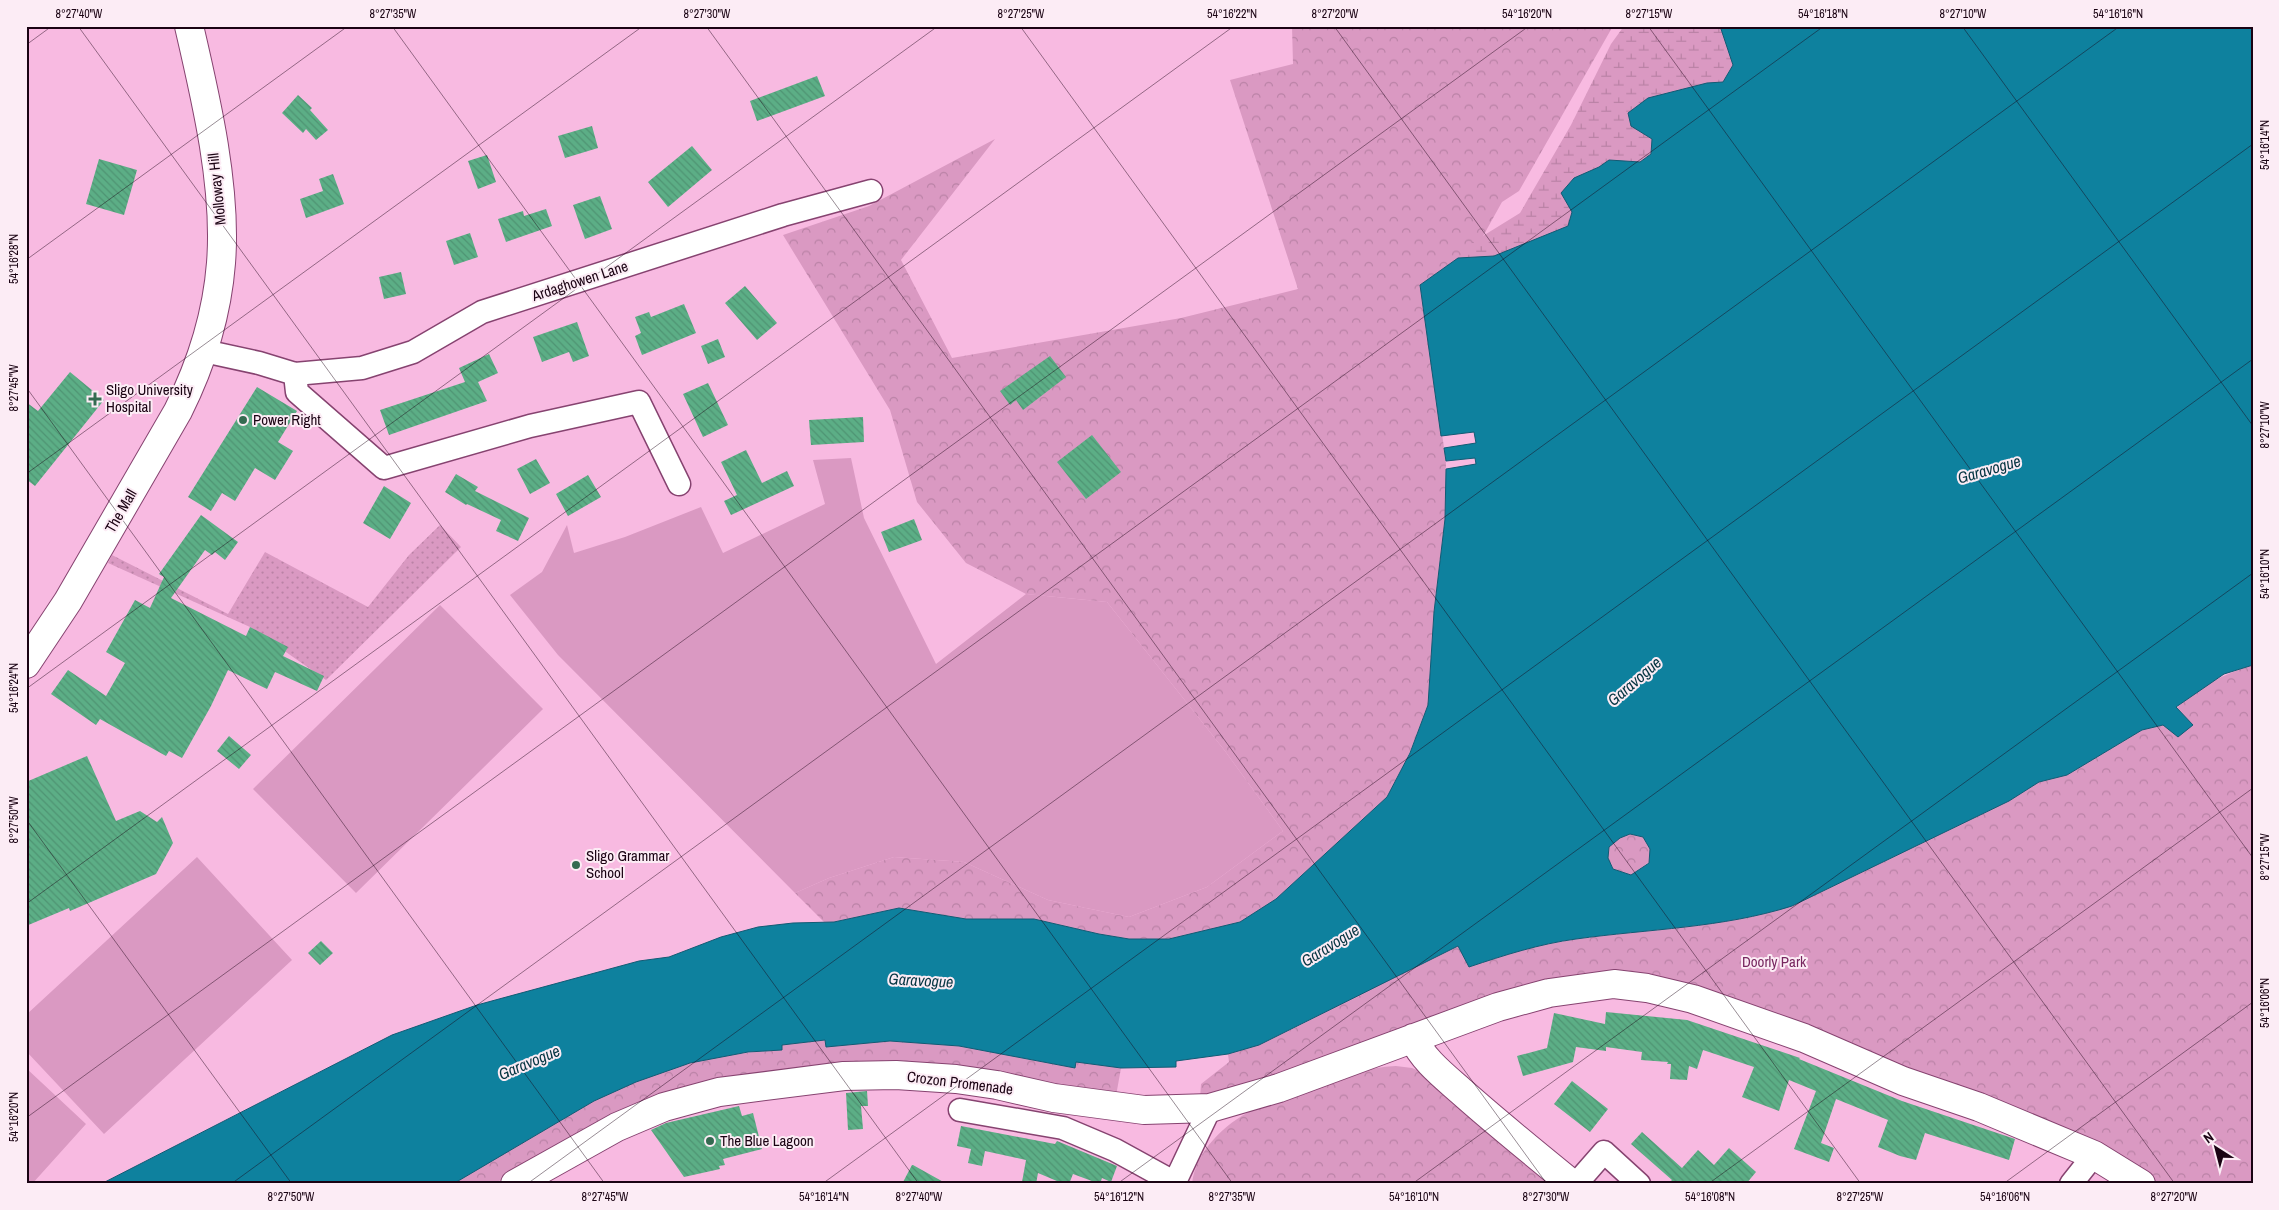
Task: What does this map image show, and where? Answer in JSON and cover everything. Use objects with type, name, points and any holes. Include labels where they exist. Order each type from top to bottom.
[{"type":"street","name":"Molloway Hill","points":[[189,26],[200,72],[220,192],[221,262],[218,288],[204,351]]},
{"type":"street","name":"Ardaghowen Lane","points":[[204,351],[295,374],[362,368],[413,352],[482,312],[783,215],[871,191]]},
{"type":"street","name":"The Mall","points":[[26,664],[68,601],[178,412],[193,381],[204,351]]},
{"type":"street","points":[[295,374],[298,392],[384,468],[530,426],[639,402],[679,484]]},
{"type":"street","points":[[1639,1184],[1604,1152],[1574,1184],[1499,1125],[1445,1077],[1417,1049],[1412,1038],[1498,1007],[1549,993],[1614,984],[1647,988],[1744,1015],[1804,1038],[1903,1081],[1979,1107],[2094,1155],[2141,1184]]},
{"type":"street","name":"Crozon Promenade","points":[[515,1184],[617,1127],[664,1107],[719,1092],[844,1076],[896,1075],[956,1079],[997,1085],[1054,1098],[1144,1110],[1210,1108],[1279,1088],[1412,1038]]},
{"type":"street","points":[[960,1110],[1063,1128],[1116,1150],[1175,1183],[1210,1108]]},
{"type":"street","points":[[2071,1184],[2094,1155]]},
{"type":"green space","points":[[1292,26],[1613,26],[1519,191],[1502,202],[1472,256],[1420,285],[1446,461],[1445,519],[1434,612],[1428,705],[1410,752],[1387,797],[1276,899],[1240,922],[1213,930],[1169,939],[1129,939],[1034,919],[966,919],[899,908],[834,922],[824,922],[795,893],[829,878],[894,857],[964,862],[1048,900],[1129,917],[1207,887],[1283,831],[1225,751],[1107,602],[1026,594],[966,563],[917,502],[890,410],[783,235],[869,206],[995,139],[901,260],[952,358],[1181,318],[1298,289],[1230,80],[1293,64]]},
{"type":"green space","points":[[1624,26],[1768,26],[1733,65],[1723,82],[1707,84],[1652,139],[1651,154],[1640,162],[1583,231],[1459,272],[1465,247],[1520,213],[1571,125],[1611,44]]},
{"type":"green space","points":[[851,458],[864,518],[936,664],[1026,594],[1107,602],[1225,751],[1283,831],[1207,887],[1129,917],[1048,900],[964,862],[894,857],[829,878],[795,893],[558,655],[510,595],[542,572],[567,525],[574,553],[625,537],[701,507],[723,553],[825,504],[813,460]]},
{"type":"green space","points":[[440,525],[461,547],[326,680],[250,627],[108,563],[112,555],[228,614],[265,552],[368,607],[409,555]]},
{"type":"green space","points":[[440,605],[543,709],[356,893],[253,789]]},
{"type":"green space","name":"Doorly Park","points":[[2253,665],[2253,1184],[2160,1184],[2099,1148],[1644,977],[1200,1099],[1201,1084],[1229,1062],[1228,1054],[1259,1044],[1287,1031],[1458,946],[1470,967],[1524,948],[1577,939],[1710,923],[1792,906],[2009,801],[2039,782],[2067,775],[2142,730],[2163,725],[2171,714],[2191,695],[2214,681]]},
{"type":"green space","points":[[1630,834],[1643,837],[1650,849],[1649,862],[1631,875],[1613,869],[1608,858],[1609,847],[1620,838]]},
{"type":"green space","points":[[197,857],[292,960],[104,1134],[26,1051],[26,1015]]},
{"type":"green space","points":[[826,1040],[826,1047],[890,1041],[959,1046],[1075,1068],[1076,1062],[1121,1068],[1116,1096],[818,1070],[541,1156],[494,1184],[453,1184],[568,1115],[598,1099],[659,1072],[714,1058],[782,1050],[782,1045]]},
{"type":"green space","points":[[1396,1066],[1412,1068],[1431,1076],[1557,1184],[1192,1184],[1194,1172],[1205,1150],[1222,1131],[1242,1116],[1261,1107],[1354,1074],[1374,1068]]},
{"type":"green space","points":[[26,1068],[86,1124],[32,1184],[26,1180]]},
{"type":"water","name":"Garavogue","points":[[1720,26],[2253,26],[2253,665],[2224,674],[2176,707],[2193,725],[2178,737],[2163,725],[2142,730],[2067,775],[2039,782],[2009,801],[1792,906],[1739,919],[1562,941],[1522,950],[1469,967],[1458,946],[1259,1045],[1228,1054],[1176,1061],[1176,1067],[1121,1068],[1076,1062],[1075,1068],[959,1046],[890,1041],[826,1047],[825,1040],[782,1045],[782,1050],[748,1052],[690,1063],[636,1082],[594,1101],[453,1184],[101,1184],[392,1035],[477,1005],[639,961],[669,957],[721,937],[758,927],[793,923],[834,922],[899,908],[966,919],[1034,919],[1129,939],[1169,939],[1240,922],[1276,899],[1387,797],[1410,753],[1428,705],[1434,612],[1445,519],[1446,469],[1476,464],[1475,458],[1446,461],[1444,448],[1476,443],[1474,432],[1441,436],[1420,285],[1458,258],[1494,256],[1568,226],[1572,212],[1561,193],[1574,178],[1599,167],[1609,160],[1640,162],[1651,154],[1652,139],[1631,126],[1628,113],[1648,98],[1707,83],[1723,82],[1733,65]],"holes":[[[1630,834],[1643,837],[1650,849],[1649,863],[1631,875],[1613,869],[1608,858],[1609,847],[1620,838]]]},
{"type":"building","points":[[817,76],[825,96],[757,121],[750,101]]},
{"type":"building","points":[[298,95],[312,108],[310,110],[328,130],[316,140],[306,129],[303,133],[282,113]]},
{"type":"building","points":[[592,126],[598,148],[565,158],[558,136]]},
{"type":"building","points":[[692,146],[712,170],[668,207],[648,182]]},
{"type":"building","points":[[487,155],[496,182],[478,189],[468,161]]},
{"type":"building","points":[[99,159],[137,170],[124,215],[86,204]]},
{"type":"building","points":[[333,174],[344,204],[306,218],[300,199],[323,191],[319,179]]},
{"type":"building","points":[[600,196],[612,229],[585,239],[573,205]]},
{"type":"building","points":[[546,209],[552,226],[506,242],[498,219],[523,211],[524,216]]},
{"type":"building","points":[[470,233],[478,257],[454,265],[446,241]]},
{"type":"building","points":[[401,272],[406,294],[384,299],[379,277]]},
{"type":"building","points":[[745,286],[777,323],[757,340],[725,303]]},
{"type":"building","points":[[684,304],[696,333],[642,355],[635,336],[641,333],[635,317],[649,312],[651,317]]},
{"type":"building","points":[[577,322],[589,356],[573,362],[569,352],[542,362],[533,337]]},
{"type":"building","points":[[718,339],[725,357],[708,364],[701,346]]},
{"type":"building","points":[[489,354],[498,373],[478,382],[487,401],[389,435],[380,410],[465,382],[459,368]]},
{"type":"building","points":[[1050,356],[1066,377],[1023,410],[1016,400],[1010,405],[1000,391]]},
{"type":"building","points":[[70,372],[104,400],[35,486],[26,479],[26,402],[38,411]]},
{"type":"building","points":[[708,383],[728,425],[703,437],[683,394]]},
{"type":"building","points":[[257,387],[297,411],[278,442],[293,451],[275,480],[255,468],[235,501],[222,493],[211,511],[188,497]]},
{"type":"building","points":[[863,417],[864,442],[811,445],[809,420]]},
{"type":"building","points":[[1092,435],[1121,472],[1086,499],[1057,462]]},
{"type":"building","points":[[746,450],[762,483],[787,471],[794,486],[731,515],[724,501],[737,495],[721,462]]},
{"type":"building","points":[[536,459],[550,483],[530,494],[517,469]]},
{"type":"building","points":[[456,474],[478,487],[475,491],[529,518],[518,541],[496,531],[501,520],[466,505],[445,492]]},
{"type":"building","points":[[588,475],[601,497],[568,516],[556,494]]},
{"type":"building","points":[[384,486],[411,503],[390,539],[363,523]]},
{"type":"building","points":[[201,515],[238,542],[225,560],[215,552],[212,555],[205,550],[171,598],[246,636],[250,627],[288,647],[283,656],[324,676],[317,691],[275,672],[267,689],[228,670],[211,706],[182,758],[169,751],[166,756],[100,719],[96,725],[51,694],[68,670],[106,696],[125,663],[106,652],[135,600],[150,608],[164,577],[159,574]]},
{"type":"building","points":[[914,519],[922,540],[889,552],[881,532]]},
{"type":"building","points":[[229,736],[251,755],[239,769],[217,751]]},
{"type":"building","points":[[87,756],[116,821],[140,811],[157,822],[162,817],[173,843],[156,874],[70,911],[69,908],[26,926],[26,782]]},
{"type":"building","points":[[321,941],[333,953],[320,965],[308,953]]},
{"type":"building","points":[[1606,1012],[1687,1020],[1800,1058],[1902,1101],[2015,1139],[2009,1160],[1925,1133],[1916,1160],[1900,1156],[1878,1147],[1888,1120],[1836,1099],[1821,1143],[1834,1148],[1829,1162],[1794,1149],[1816,1091],[1789,1080],[1779,1111],[1742,1097],[1754,1067],[1703,1050],[1697,1069],[1689,1066],[1687,1080],[1670,1079],[1671,1064],[1667,1064],[1668,1062],[1641,1060],[1642,1052],[1606,1047],[1606,1051],[1576,1047],[1573,1062],[1523,1076],[1517,1056],[1547,1048],[1554,1013],[1605,1024]]},
{"type":"building","points":[[1572,1081],[1608,1109],[1590,1132],[1554,1104]]},
{"type":"building","points":[[867,1091],[868,1106],[861,1106],[863,1129],[848,1130],[846,1093]]},
{"type":"building","name":"The Blue Lagoon","points":[[739,1106],[742,1116],[753,1113],[762,1149],[723,1159],[725,1165],[719,1166],[720,1169],[684,1177],[651,1130],[666,1123]]},
{"type":"building","points":[[961,1126],[1055,1144],[1057,1141],[1117,1166],[1111,1182],[1102,1178],[1100,1184],[1073,1174],[1069,1184],[1064,1184],[1038,1173],[1036,1184],[1022,1182],[1026,1160],[985,1151],[982,1166],[968,1163],[971,1149],[957,1146]]},
{"type":"building","points":[[1642,1132],[1682,1168],[1698,1150],[1714,1165],[1729,1148],[1756,1172],[1746,1184],[1668,1184],[1672,1180],[1631,1144]]},
{"type":"building","points":[[913,1165],[947,1184],[902,1184]]},
{"type":"place","name":"Sligo University Hospital","points":[[95,399]]},
{"type":"place","name":"Power Right","points":[[243,420]]},
{"type":"place","name":"Sligo Grammar School","points":[[576,865]]},
{"type":"place","name":"The Blue Lagoon","points":[[710,1141]]}]
